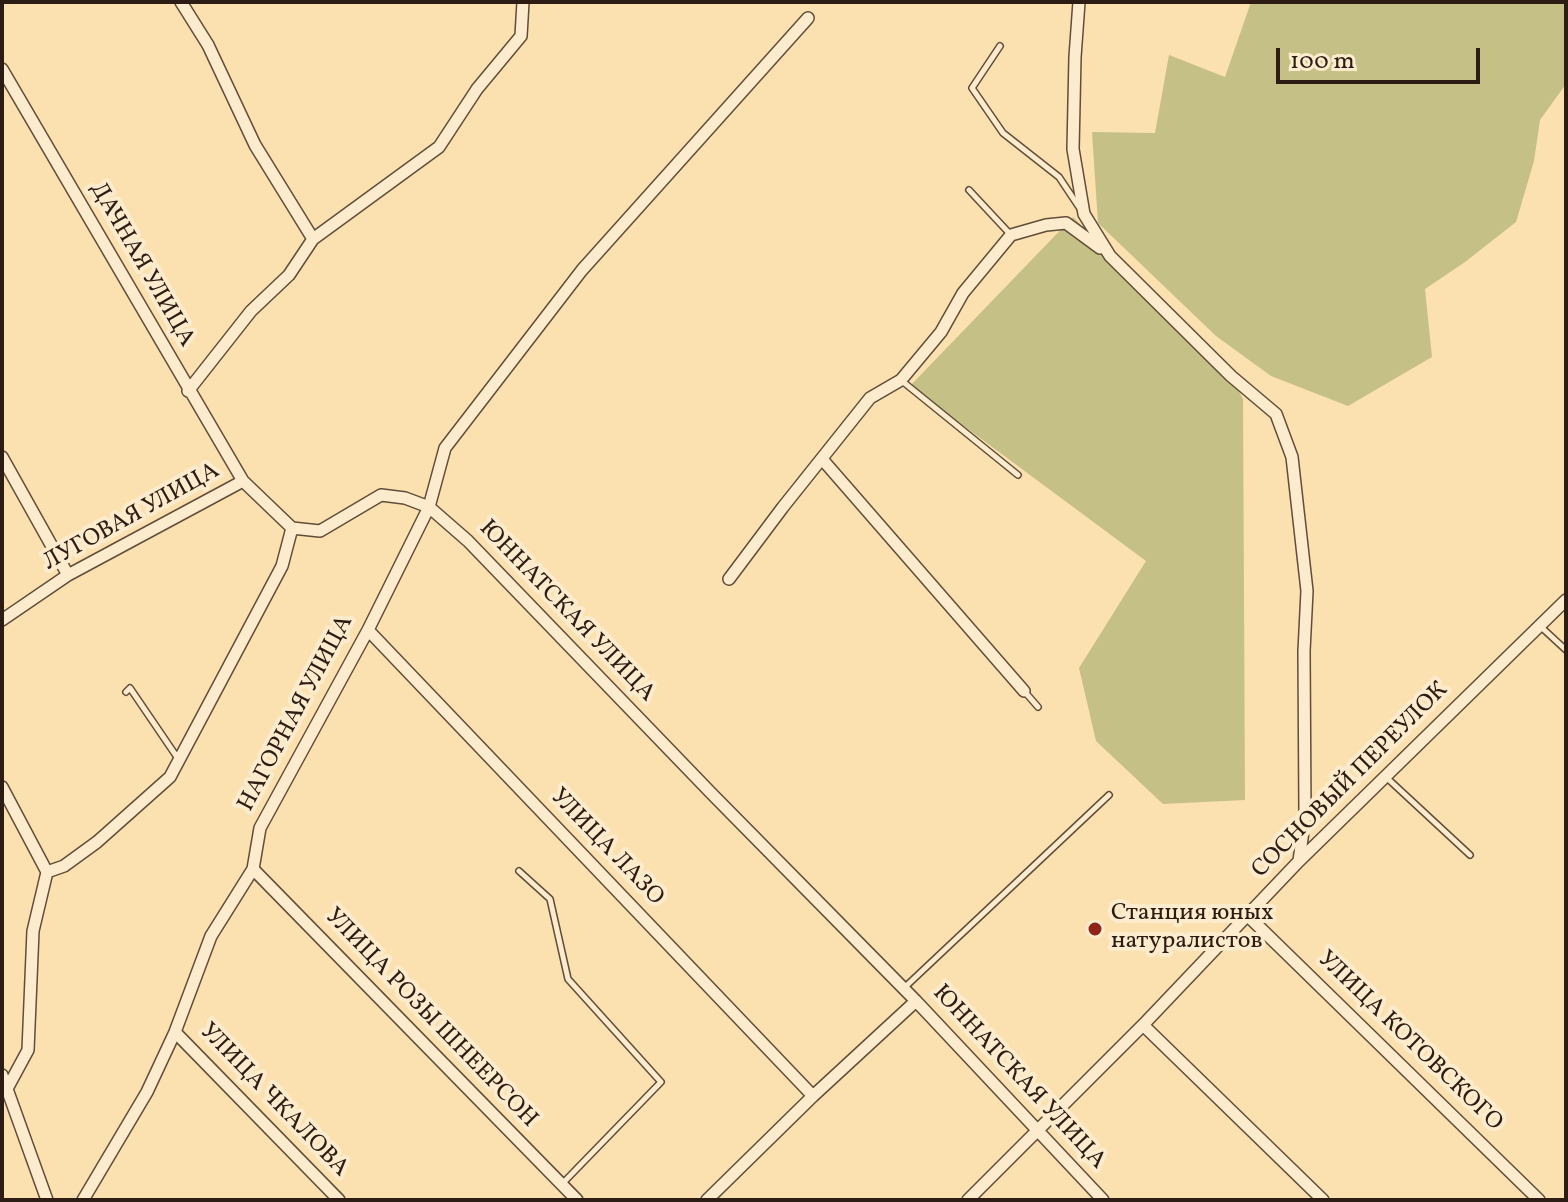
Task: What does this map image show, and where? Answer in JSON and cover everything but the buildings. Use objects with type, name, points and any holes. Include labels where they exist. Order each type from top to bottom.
[{"type":"street","points":[[181,2],[208,45],[255,145],[313,239]]},
{"type":"street","points":[[188,391],[251,311],[289,275],[313,239],[439,147],[477,89],[521,36],[523,2]]},
{"type":"street","points":[[1079,2],[1073,149],[1084,214],[1104,250]]},
{"type":"street","points":[[47,872],[64,866],[97,842],[170,777],[282,566],[292,528],[320,531],[381,495],[405,498],[429,507],[445,448],[582,270],[808,18]]},
{"type":"street","name":"ДАЧНАЯ УЛИЦА","points":[[2,69],[243,481],[292,528]]},
{"type":"street","points":[[729,579],[870,398],[901,380],[941,332],[963,293],[1011,235],[1066,223],[1104,250],[1231,376],[1276,414],[1292,457],[1307,591],[1304,651],[1305,816],[1299,861]]},
{"type":"street","points":[[2,457],[68,575]]},
{"type":"street","points":[[822,459],[1024,691]]},
{"type":"street","name":"ЛУГОВАЯ УЛИЦА","points":[[2,620],[68,575],[243,481]]},
{"type":"street","name":"НАГОРНАЯ УЛИЦА","points":[[83,1200],[147,1092],[175,1032],[211,936],[253,869],[260,828],[368,630],[429,507]]},
{"type":"street","name":"ЮННАТСКАЯ УЛИЦА","points":[[429,507],[468,541],[916,1001],[1103,1200]]},
{"type":"street","name":"СОСНОВЫЙ ПЕРЕУЛОК","points":[[968,1200],[1143,1025],[1299,861],[1566,600]]},
{"type":"street","name":"УЛИЦА ЛАЗО","points":[[368,630],[813,1096]]},
{"type":"street","points":[[2,787],[47,872],[33,931],[28,1050],[5,1089]]},
{"type":"street","name":"УЛИЦА РОЗЫ ШНЕЕРСОН","points":[[253,869],[577,1200]]},
{"type":"street","name":"УЛИЦА КОТОВСКОГО","points":[[1247,915],[1539,1200]]},
{"type":"street","points":[[707,1200],[916,1001]]},
{"type":"street","points":[[1143,1025],[1323,1200]]},
{"type":"street","name":"УЛИЦА ЧКАЛОВА","points":[[175,1032],[339,1200]]},
{"type":"street","points":[[2,1075],[47,1200]]},
{"type":"lane","points":[[1000,46],[972,88],[1003,133],[1059,177],[1084,214]]},
{"type":"lane","points":[[969,190],[1011,235]]},
{"type":"lane","points":[[901,380],[1018,475]]},
{"type":"lane","points":[[1539,625],[1566,650]]},
{"type":"lane","points":[[126,692],[130,688],[180,760]]},
{"type":"lane","points":[[1024,691],[1038,707]]},
{"type":"lane","points":[[1387,777],[1470,855]]},
{"type":"lane","points":[[902,989],[1109,795]]},
{"type":"lane","points":[[519,871],[550,899],[568,979],[661,1082],[561,1184]]},
{"type":"shaded area","points":[[1251,2],[1566,2],[1566,84],[1540,120],[1534,161],[1516,222],[1425,289],[1432,357],[1348,406],[1271,376],[1216,336],[1098,223],[1092,132],[1155,133],[1169,55],[1225,77]]},
{"type":"shaded area","points":[[1073,217],[1231,376],[1243,399],[1245,800],[1163,804],[1096,741],[1079,668],[1146,561],[910,386]]},
{"type":"place","name":"Станция юных натуралистов","points":[[1095,929]]}]
